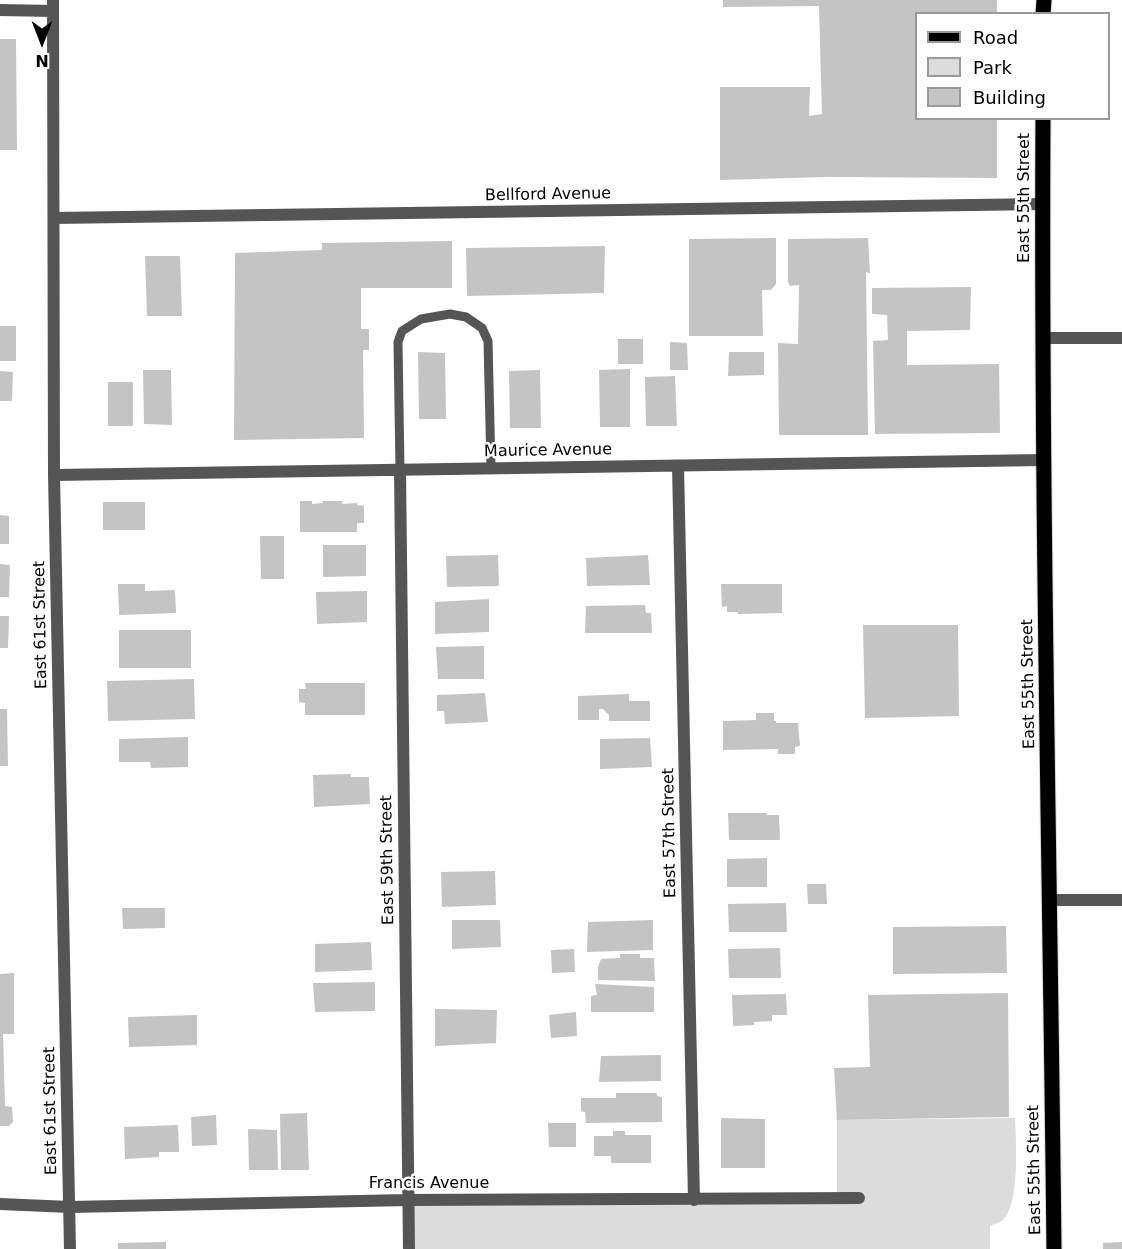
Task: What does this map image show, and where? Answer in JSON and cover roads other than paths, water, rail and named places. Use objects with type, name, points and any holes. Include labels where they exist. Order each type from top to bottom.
[{"type":"main road","name":"East 55th Street","points":[[1043,120],[1043,460],[1054,1249]]},
{"type":"street","points":[[0,10],[53,6]]},
{"type":"street","name":"East 61st Street","points":[[53,6],[54,475],[70,1207],[69,1249]]},
{"type":"street","name":"Bellford Avenue","points":[[54,218],[1042,204]]},
{"type":"street","points":[[1044,338],[1122,338]]},
{"type":"street","name":"Maurice Avenue","points":[[54,475],[1043,460]]},
{"type":"street","name":"East 57th Street","points":[[678,466],[694,1200]]},
{"type":"street","name":"East 59th Street","points":[[400,470],[409,1249]]},
{"type":"street","points":[[1050,900],[1122,900]]},
{"type":"street","name":"Francis Avenue","points":[[0,1204],[70,1207],[408,1200],[858,1198]]},
{"type":"lane","points":[[400,470],[398,342],[402,331],[421,319],[450,314],[466,317],[482,328],[488,341],[491,468]]}]
